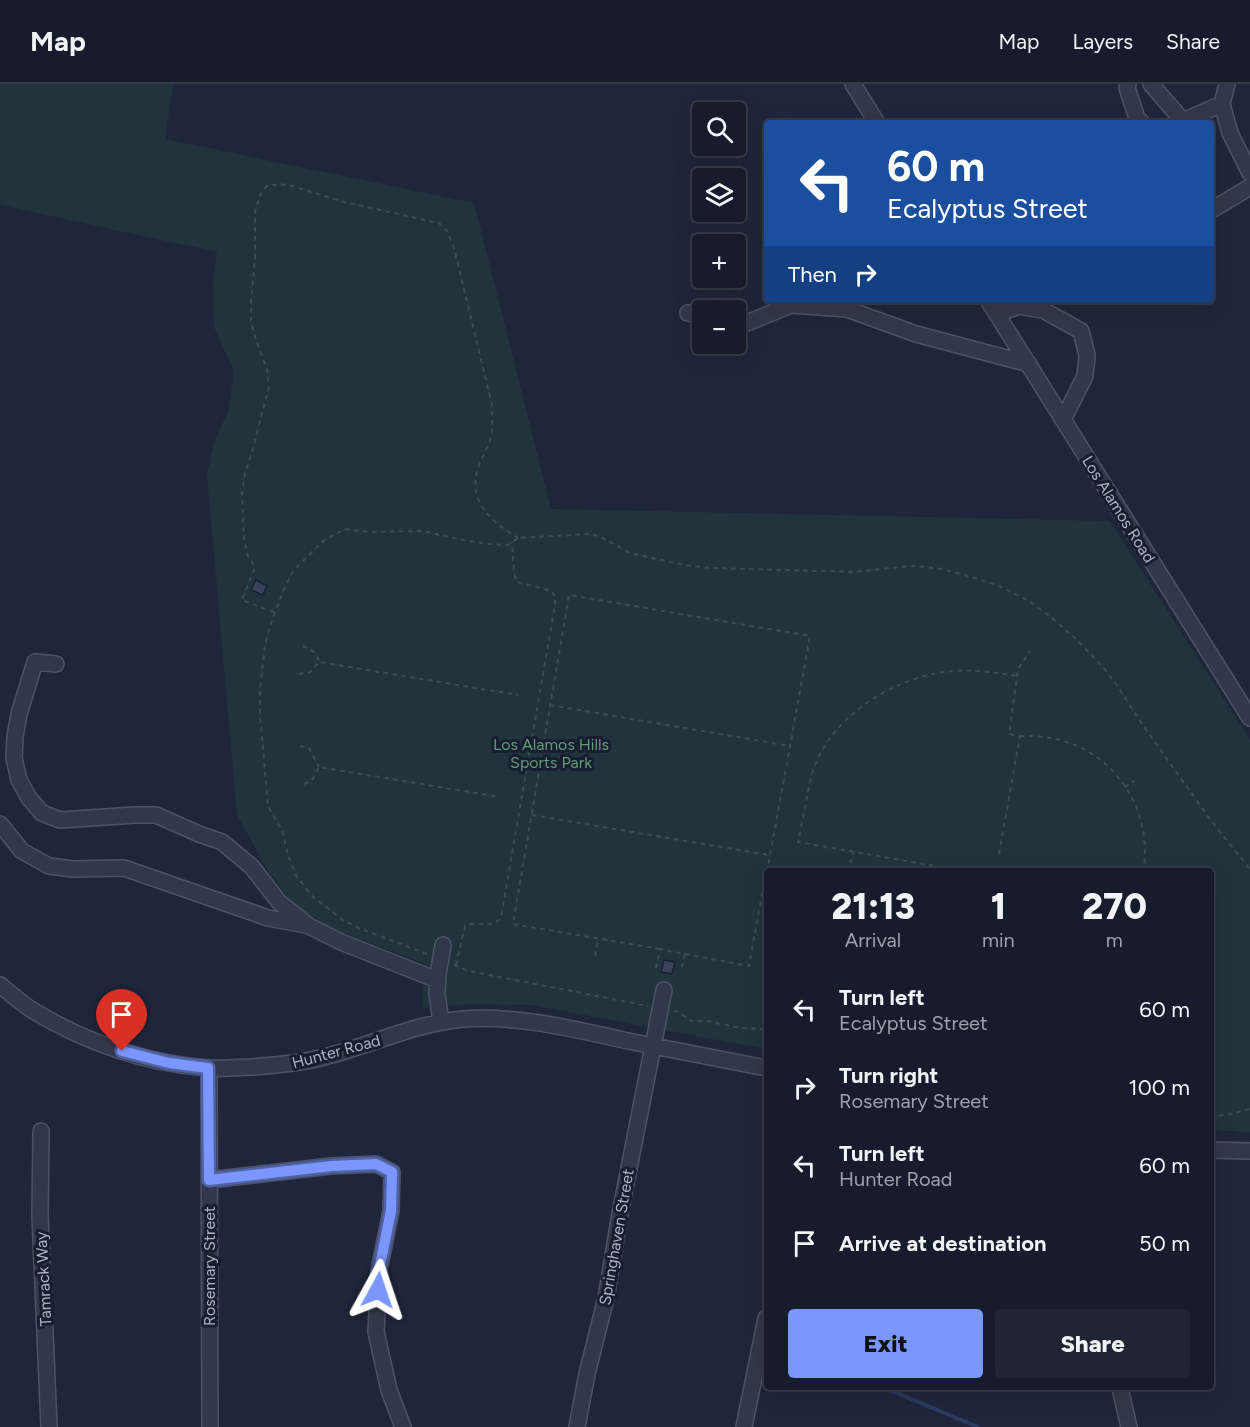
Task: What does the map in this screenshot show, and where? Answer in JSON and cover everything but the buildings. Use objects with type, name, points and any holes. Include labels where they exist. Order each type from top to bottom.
[{"type":"street","points":[[853,84],[875,120]]},
{"type":"street","points":[[1128,84],[1127,88],[1139,120]]},
{"type":"street","points":[[1151,84],[1178,120]]},
{"type":"street","points":[[1227,84],[1222,104],[1230,133],[1250,173]]},
{"type":"street","points":[[1185,120],[1222,104]]},
{"type":"street","points":[[1214,209],[1250,187]]},
{"type":"street","name":"Los Alamos Road","points":[[990,303],[1250,718]]},
{"type":"street","points":[[746,323],[791,305],[847,309],[916,334],[1029,364]]},
{"type":"street","points":[[997,314],[1019,306],[1043,310],[1081,331],[1087,355],[1085,376],[1063,420]]},
{"type":"street","points":[[56,664],[35,662],[19,714],[15,737],[14,758],[19,780],[29,798],[42,813],[60,820],[156,815],[222,842],[252,867],[279,902],[309,926],[341,942],[438,980]]},
{"type":"street","points":[[0,824],[22,851],[49,866],[73,869],[124,868],[268,918],[309,926]]},
{"type":"street","points":[[441,1022],[437,994],[442,952]]},
{"type":"street","name":"Hunter Road","points":[[0,985],[30,1009],[80,1035],[131,1053],[169,1063],[208,1068],[280,1065],[326,1057],[396,1034],[441,1022],[464,1019],[545,1023],[764,1068]]},
{"type":"street","name":"Springhaven Street","points":[[577,1427],[587,1374],[606,1298],[664,990]]},
{"type":"street","name":"Rosemary Street","points":[[208,1068],[210,1427]]},
{"type":"street","name":"Tamrack Way","points":[[41,1131],[40,1215],[49,1427]]},
{"type":"street","points":[[1214,1150],[1250,1151]]},
{"type":"street","points":[[209,1180],[332,1166],[376,1164],[392,1172],[391,1211],[379,1270],[376,1332],[389,1390],[403,1427]]},
{"type":"street","points":[[744,1427],[764,1328]]},
{"type":"street","points":[[1120,1390],[1129,1427]]},
{"type":"path","points":[[274,613],[242,600],[255,567],[248,555],[244,539],[242,493],[245,473],[269,386],[267,370],[251,321],[255,212],[261,193],[267,186],[280,184],[292,186],[344,202],[438,223],[447,231],[454,248],[492,405],[493,423],[490,440],[478,469],[476,485],[479,501],[486,514],[518,538]]},
{"type":"path","points":[[764,1029],[740,1029],[708,1021],[691,1021],[679,1012],[469,971],[456,966],[442,952],[361,929],[344,920],[312,896],[297,876],[288,856],[283,833],[268,806],[260,715],[260,688],[266,645],[274,613],[284,589],[293,571],[323,541],[345,529],[369,532],[422,531],[488,544],[508,545],[518,538],[589,534],[599,536],[630,553],[684,565],[712,568],[855,572],[915,566],[942,569],[999,586],[1029,601],[1052,618],[1102,666],[1212,822],[1250,869]]},
{"type":"path","points":[[456,966],[465,926],[472,923],[492,924],[498,922],[501,917],[555,605],[552,591],[517,582],[514,573],[512,542]]},
{"type":"path","points":[[764,888],[749,966],[513,924],[569,595],[810,636],[768,868]]},
{"type":"path","points":[[303,646],[309,647],[314,652],[318,662]]},
{"type":"path","points":[[1030,651],[1018,669],[1009,734],[1067,742],[1099,759],[1116,775],[1132,796],[1139,813],[1143,830],[1144,868]]},
{"type":"path","points":[[299,674],[310,672],[318,662]]},
{"type":"path","points":[[318,662],[518,695]]},
{"type":"path","points":[[946,868],[798,842],[815,764],[837,730],[874,698],[897,685],[915,678],[947,672],[975,670],[1017,676]]},
{"type":"path","points":[[550,705],[790,746]]},
{"type":"path","points":[[999,854],[1020,736]]},
{"type":"path","points":[[300,746],[309,748],[319,767]]},
{"type":"path","points":[[304,784],[312,780],[319,767]]},
{"type":"path","points":[[319,767],[500,797]]},
{"type":"path","points":[[1125,787],[1134,781]]},
{"type":"path","points":[[531,815],[770,856]]},
{"type":"path","points":[[849,868],[852,852]]},
{"type":"path","points":[[595,956],[598,939]]},
{"type":"path","points":[[656,968],[660,949]]},
{"type":"path","points":[[681,972],[685,954]]},
{"type":"path","points":[[1214,1116],[1250,1109]]},
{"type":"green space","name":"Los Alamos Hills Sports Park","points":[[0,84],[173,84],[165,139],[474,203],[551,509],[1110,521],[1250,740],[1250,1132],[1214,1130],[1214,868],[764,868],[764,1049],[531,1005],[468,1004],[422,1008],[425,964],[324,925],[289,899],[265,866],[237,815],[207,475],[214,442],[228,412],[234,371],[214,327],[213,281],[217,252],[0,205]]},
{"type":"waterway","points":[[890,1390],[978,1427]]},
{"type":"route","points":[[122,1051],[169,1063],[208,1068],[209,1180],[332,1166],[376,1164],[392,1172],[391,1211],[379,1270],[378,1290]]}]
